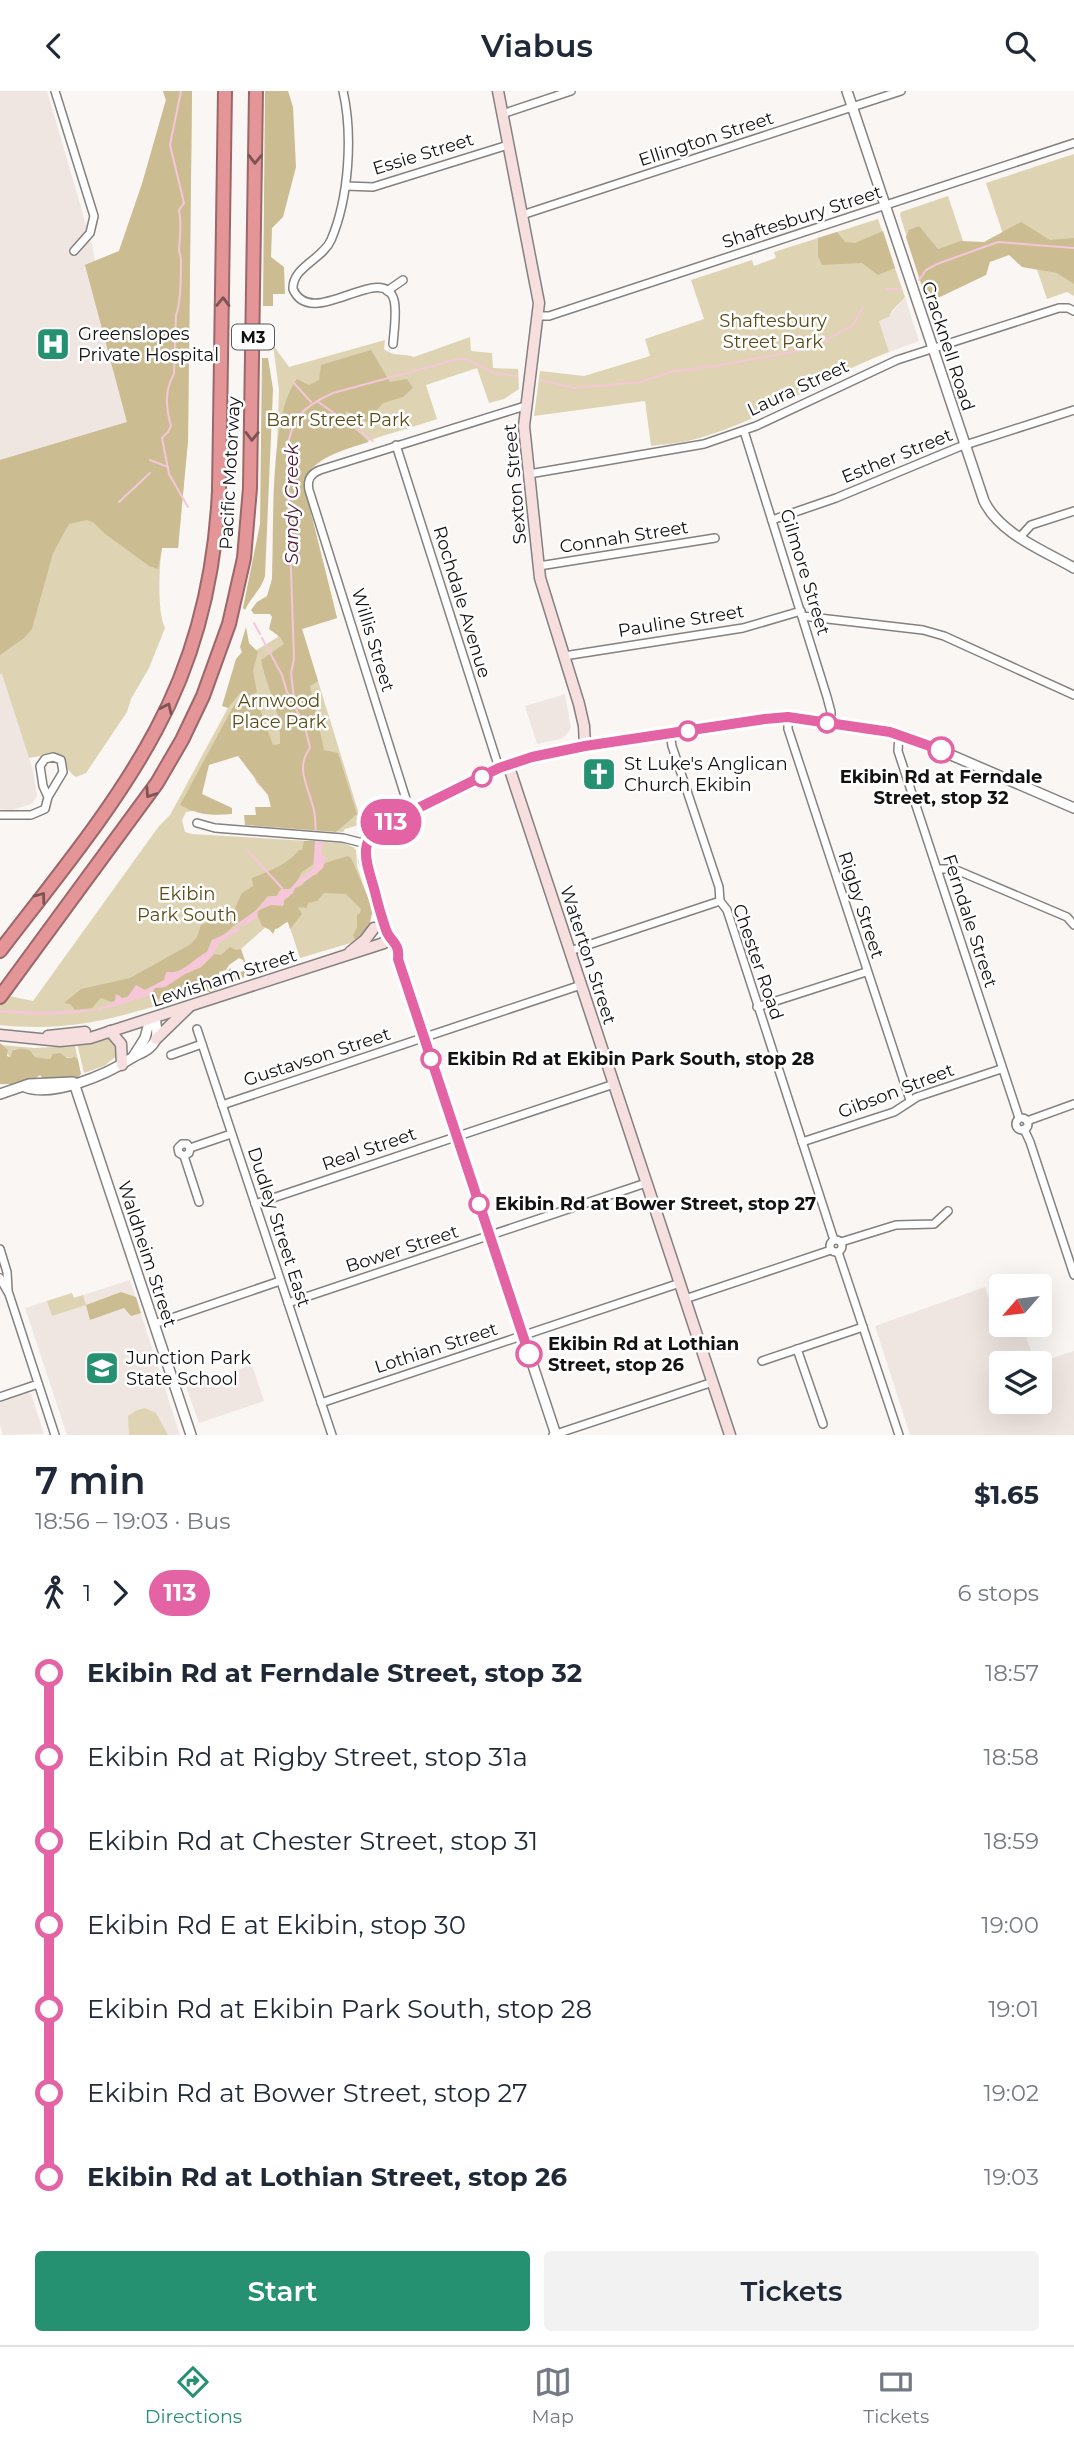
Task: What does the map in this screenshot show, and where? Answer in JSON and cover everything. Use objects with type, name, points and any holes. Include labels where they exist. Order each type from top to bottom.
[{"type":"highway","name":"Pacific Motorway","points":[[0,951],[90,832],[144,752],[178,683],[200,620],[216,542],[219,491],[225,91]]},
{"type":"highway","name":"Pacific Motorway","points":[[4,991],[157,783],[203,696],[229,624],[244,558],[250,488],[256,91]]},
{"type":"main road","name":"Sexton Street","points":[[498,91],[539,303],[524,426],[539,566],[542,586],[582,719],[585,746]]},
{"type":"main road","points":[[376,899],[371,940],[380,945],[387,941],[387,932],[365,861],[367,844],[376,830],[504,766],[585,746]]},
{"type":"main road","name":"Waterton Street","points":[[504,766],[570,951],[730,1435]]},
{"type":"main road","points":[[372,931],[380,927],[387,932]]},
{"type":"main road","name":"Lewisham Street","points":[[347,954],[372,931]]},
{"type":"main road","name":"Lewisham Street","points":[[0,1035],[51,1041],[90,1038],[380,945]]},
{"type":"main road","points":[[156,1039],[191,1006]]},
{"type":"main road","points":[[110,1031],[121,1044],[122,1065]]},
{"type":"street","points":[[54,91],[93,216],[90,233],[74,251]]},
{"type":"street","points":[[343,91],[348,169],[346,187],[331,242],[295,277],[293,289],[301,300],[308,303],[330,301],[369,288],[379,287],[387,291],[394,299],[393,344]]},
{"type":"street","points":[[502,114],[571,91]]},
{"type":"street","name":"Cracknell Road","points":[[847,91],[964,445],[989,512],[1020,537],[1074,568]]},
{"type":"street","name":"Ellington Street","points":[[522,215],[901,91]]},
{"type":"street","name":"Shaftesbury Street","points":[[539,316],[562,311],[1074,143]]},
{"type":"street","name":"Essie Street","points":[[346,187],[373,187],[508,145]]},
{"type":"street","points":[[387,291],[403,280]]},
{"type":"street","name":"Laura Street","points":[[529,474],[684,449],[744,431],[882,365],[931,347],[1059,308],[1074,311]]},
{"type":"street","points":[[396,445],[526,406]]},
{"type":"street","name":"Esther Street","points":[[772,520],[828,501],[964,445],[1074,410]]},
{"type":"street","name":"Gilmore Street","points":[[744,431],[831,710],[831,723]]},
{"type":"street","name":"Willis Street","points":[[396,445],[317,470],[308,482],[412,812]]},
{"type":"street","name":"Rochdale Avenue","points":[[396,445],[504,766]]},
{"type":"street","points":[[1020,537],[1031,525],[1074,511]]},
{"type":"street","name":"Connah Street","points":[[539,566],[715,538]]},
{"type":"street","points":[[801,613],[923,630],[944,636],[1074,695]]},
{"type":"street","name":"Pauline Street","points":[[564,656],[743,628],[801,613]]},
{"type":"street","points":[[585,746],[788,717],[899,734],[1074,808]]},
{"type":"street","name":"Rigby Street","points":[[788,717],[788,729],[910,1100]]},
{"type":"street","name":"Chester Road","points":[[670,733],[719,887],[720,901],[727,911],[802,1142],[838,1241]]},
{"type":"street","name":"Ferndale Street","points":[[899,734],[898,751],[1018,1118]]},
{"type":"street","points":[[0,815],[37,814],[47,806],[48,797],[64,772],[61,761],[53,757],[45,759],[40,766],[48,797]]},
{"type":"street","points":[[197,824],[215,828],[343,838],[367,844]]},
{"type":"street","points":[[937,869],[954,869],[1067,917],[1074,925]]},
{"type":"street","points":[[570,951],[720,901]]},
{"type":"street","points":[[387,932],[395,941],[398,959]]},
{"type":"street","points":[[380,945],[391,949],[398,959],[554,1435],[713,1382]]},
{"type":"street","points":[[757,1007],[866,972]]},
{"type":"street","name":"Gustavson Street","points":[[222,1105],[581,985]]},
{"type":"street","points":[[0,1094],[25,1087],[57,1089],[97,1077],[122,1065],[143,1053],[156,1039],[152,1018]]},
{"type":"street","points":[[133,1057],[145,1038],[152,1018]]},
{"type":"street","name":"Dudley Street East","points":[[197,1029],[331,1435]]},
{"type":"street","points":[[171,1055],[202,1044]]},
{"type":"street","name":"Gibson Street","points":[[802,1142],[894,1112],[910,1100],[1001,1069]]},
{"type":"street","name":"Waldheim Street","points":[[74,1083],[191,1435]]},
{"type":"street","name":"Real Street","points":[[255,1204],[614,1084]]},
{"type":"street","points":[[1027,1121],[1074,1104]]},
{"type":"street","points":[[1018,1118],[1027,1121],[1028,1125],[1024,1129],[1018,1129],[1015,1125],[1018,1118]]},
{"type":"street","points":[[1024,1129],[1074,1275]]},
{"type":"street","points":[[199,1202],[184,1156],[179,1153],[178,1147],[187,1144],[190,1148],[232,1134]]},
{"type":"street","name":"Bower Street","points":[[288,1303],[646,1183]]},
{"type":"street","points":[[685,1299],[842,1248],[838,1241],[896,1225],[934,1224],[948,1211]]},
{"type":"street","points":[[0,1249],[7,1272],[9,1294]]},
{"type":"street","points":[[834,1251],[899,1435]]},
{"type":"street","points":[[0,1278],[9,1294],[55,1435]]},
{"type":"street","points":[[154,1324],[280,1281]]},
{"type":"street","name":"Lothian Street","points":[[321,1403],[680,1283]]},
{"type":"street","points":[[762,1361],[863,1327]]},
{"type":"street","points":[[797,1349],[822,1424]]},
{"type":"street","points":[[0,1397],[38,1384]]},
{"type":"shaded area","name":"Greenslopes Private Hospital","points":[[0,91],[47,91],[92,245],[95,261],[85,266],[127,422],[0,460]]},
{"type":"shaded area","points":[[905,297],[919,341],[889,352],[879,321],[889,317]]},
{"type":"shaded area","points":[[2,673],[33,770],[37,796],[31,804],[12,810],[0,809]]},
{"type":"shaded area","points":[[565,694],[571,728],[560,739],[537,744],[525,706]]},
{"type":"shaded area","points":[[315,841],[323,842],[321,853],[326,858],[323,868],[295,888],[284,900],[283,906],[271,905],[258,910],[257,917],[246,925],[238,926],[240,930],[218,944],[214,954],[201,967],[165,987],[155,988],[146,996],[118,1005],[102,1009],[85,1012],[51,1015],[0,1012],[101,1009],[115,1001],[116,994],[127,998],[136,985],[145,990],[164,980],[166,972],[178,971],[207,952],[212,940],[235,928],[266,898],[277,896],[281,889],[290,889],[313,869]]},
{"type":"shaded area","name":"Junction Park State School","points":[[130,1280],[180,1435],[67,1435],[25,1308],[72,1293],[74,1298]]},
{"type":"shaded area","points":[[985,1287],[989,1299],[989,1337],[1026,1337],[1031,1351],[989,1351],[989,1414],[1052,1414],[1052,1358],[1074,1351],[1074,1435],[910,1435],[875,1326]]},
{"type":"shaded area","points":[[252,1365],[264,1401],[199,1423],[186,1387]]},
{"type":"shaded area","points":[[31,1394],[44,1434],[3,1435],[0,1403]]},
{"type":"green space","points":[[163,91],[192,91],[188,440],[178,548],[162,548],[160,601],[165,628],[149,668],[131,699],[127,712],[86,773],[76,777],[56,753],[29,758],[0,674],[0,460],[127,422],[85,265],[119,251],[166,100]]},
{"type":"green space","points":[[163,91],[192,91],[188,440],[178,548],[162,548],[158,569],[149,566],[94,523],[87,520],[69,524],[53,553],[32,629],[0,655],[0,460],[127,422],[85,265],[119,251],[166,100]]},
{"type":"green space","points":[[265,91],[288,91],[293,107],[296,167],[283,217],[272,228],[271,257],[284,267],[285,294],[273,294],[273,306],[263,306]]},
{"type":"green space","points":[[1074,154],[1074,296],[1067,292],[1047,299],[1029,246],[1009,252],[986,183]]},
{"type":"green space","points":[[948,196],[971,265],[921,282],[900,215],[901,212]]},
{"type":"green space","name":"Shaftesbury Street Park","points":[[878,219],[905,297],[889,317],[879,321],[889,352],[748,420],[693,440],[651,446],[645,401],[534,416],[540,371],[584,376],[650,356],[645,339],[704,319],[691,280],[752,260],[754,266],[776,258],[774,252]]},
{"type":"green space","points":[[1021,222],[1050,240],[1074,238],[1074,284],[1057,273],[1022,267],[1009,255],[990,262],[986,275],[940,297],[926,299],[906,237],[909,230],[919,226],[938,249],[961,241],[984,242]]},
{"type":"green space","points":[[883,231],[895,268],[878,275],[862,263],[822,265],[818,256],[818,238],[837,232],[845,242],[855,243]]},
{"type":"green space","points":[[470,337],[471,351],[492,353],[493,368],[518,369],[519,389],[504,399],[489,403],[477,368],[426,385],[437,419],[333,455],[319,462],[305,477],[304,485],[337,618],[302,629],[362,824],[343,832],[277,826],[268,795],[256,782],[246,744],[215,753],[194,794],[193,811],[186,812],[182,820],[185,832],[192,834],[343,843],[353,847],[367,896],[359,938],[354,942],[300,958],[287,919],[268,925],[212,975],[215,987],[135,1012],[84,1023],[30,1027],[0,1025],[0,994],[33,1001],[159,826],[170,815],[242,682],[250,654],[278,637],[271,607],[279,390],[273,345],[289,367],[385,340],[384,349],[387,351],[414,357]]},
{"type":"green space","points":[[371,350],[390,382],[407,379],[413,388],[403,397],[383,403],[367,422],[346,411],[344,418],[369,442],[320,461],[307,476],[304,485],[337,618],[302,629],[318,681],[310,686],[324,750],[338,753],[357,814],[336,832],[245,825],[244,815],[256,815],[255,807],[271,807],[268,795],[238,756],[209,765],[202,794],[232,808],[232,814],[212,815],[193,811],[180,805],[233,707],[244,700],[260,709],[273,745],[280,744],[277,713],[261,660],[284,644],[280,637],[269,629],[272,617],[270,614],[254,614],[251,610],[267,596],[272,579],[277,445],[288,395],[297,379],[309,385],[319,380],[321,365]]},
{"type":"green space","points":[[262,358],[268,358],[273,389],[265,576],[245,610],[243,608],[260,524]]},
{"type":"green space","points":[[246,627],[249,643],[258,652],[253,671],[257,692],[251,696],[240,693],[228,708],[222,706],[236,659],[242,652],[240,647]]},
{"type":"green space","points":[[304,841],[315,841],[315,863],[302,872],[293,888],[279,891],[277,896],[268,896],[249,918],[233,926],[223,936],[212,940],[207,952],[189,965],[179,971],[168,972],[165,980],[145,990],[135,986],[127,997],[118,995],[115,1001],[111,1002],[101,998],[92,1008],[75,1010],[70,1004],[64,1003],[81,989],[130,978],[191,944],[201,925],[209,922],[215,924],[234,910],[242,893],[253,886],[252,878],[290,859],[302,850]]},
{"type":"green space","points":[[348,856],[373,909],[369,927],[357,941],[353,936],[357,927],[357,915],[361,909],[346,894],[324,893],[317,901],[308,903],[307,908],[298,907],[302,914],[290,929],[288,922],[275,929],[273,934],[262,926],[258,910],[271,905],[284,905],[284,900],[295,888],[317,874],[325,863]]},
{"type":"green space","points":[[230,947],[241,949],[250,975],[231,982],[228,971],[230,968],[233,975],[246,970],[243,960],[239,958],[226,970],[219,972],[217,989],[210,992],[201,990],[196,985],[173,991],[156,1000],[149,996],[155,988],[165,987],[201,967],[214,954],[221,955]]},
{"type":"green space","points":[[109,1039],[117,1044],[118,1055],[104,1066],[84,1073],[77,1043]]},
{"type":"green space","points":[[0,1043],[8,1050],[7,1056],[10,1057],[13,1050],[23,1049],[31,1051],[35,1057],[50,1059],[53,1054],[60,1053],[67,1058],[75,1057],[81,1074],[75,1080],[51,1077],[45,1081],[40,1075],[26,1083],[0,1084]]},
{"type":"green space","points":[[1,1045],[34,1048],[75,1046],[78,1060],[73,1057],[35,1057],[33,1053],[14,1049],[10,1057]]},
{"type":"green space","points":[[121,1292],[136,1297],[141,1313],[131,1316],[124,1308],[90,1320],[86,1305]]},
{"type":"green space","points":[[72,1293],[74,1298],[83,1295],[86,1305],[52,1316],[47,1301]]},
{"type":"green space","points":[[145,1408],[156,1413],[168,1435],[129,1435],[128,1416]]},
{"type":"waterway","points":[[181,91],[170,145],[184,203],[179,210],[180,288],[176,315],[174,374],[167,400],[171,426],[162,438],[169,474],[188,507]]},
{"type":"waterway","name":"Sandy Creek","points":[[919,280],[926,270],[937,264],[998,242],[1074,248]]},
{"type":"waterway","name":"Sandy Creek","points":[[886,289],[901,289]]},
{"type":"waterway","name":"Sandy Creek","points":[[540,380],[575,388],[640,382],[670,372],[797,351],[828,339],[853,325],[863,307]]},
{"type":"waterway","name":"Sandy Creek","points":[[294,699],[291,673],[294,659],[287,452],[295,422],[313,403],[333,393],[458,359],[466,359],[494,373],[517,376]]},
{"type":"waterway","points":[[293,382],[311,402]]},
{"type":"waterway","points":[[317,401],[373,441]]},
{"type":"waterway","points":[[150,460],[168,467]]},
{"type":"waterway","points":[[119,502],[150,473]]},
{"type":"waterway","points":[[254,623],[260,634]]},
{"type":"waterway","points":[[262,638],[305,727],[310,748],[303,763],[303,770],[314,810],[316,835]]},
{"type":"waterway","points":[[247,850],[282,888]]},
{"type":"waterway","points":[[237,925],[261,908]]},
{"type":"waterway","points":[[98,1009],[110,1006]]},
{"type":"bus line","name":"113","points":[[529,1354],[446,1107],[398,959],[396,944],[385,929],[365,861],[365,852],[371,836],[386,824],[504,766],[522,759],[585,746],[788,717],[890,732],[941,750]]},
{"type":"place","name":"Greenslopes Private Hospital","points":[[53,344]]},
{"type":"place","name":"Ekibin Rd at Ferndale Street, stop 32","points":[[941,750]]},
{"type":"place","name":"St Luke's Anglican Church Ekibin","points":[[599,774]]},
{"type":"place","name":"Ekibin Rd at Ekibin Park South, stop 28","points":[[431,1059]]},
{"type":"place","name":"Ekibin Rd at Bower Street, stop 27","points":[[479,1204]]},
{"type":"place","name":"Ekibin Rd at Lothian Street, stop 26","points":[[529,1354]]},
{"type":"place","name":"Junction Park State School","points":[[102,1368]]},
{"type":"park label","name":"Barr Street Park","points":[[338,420]]},
{"type":"park label","name":"Arnwood Place Park","points":[[279,712]]},
{"type":"park label","name":"Ekibin Park South","points":[[187,904]]}]
